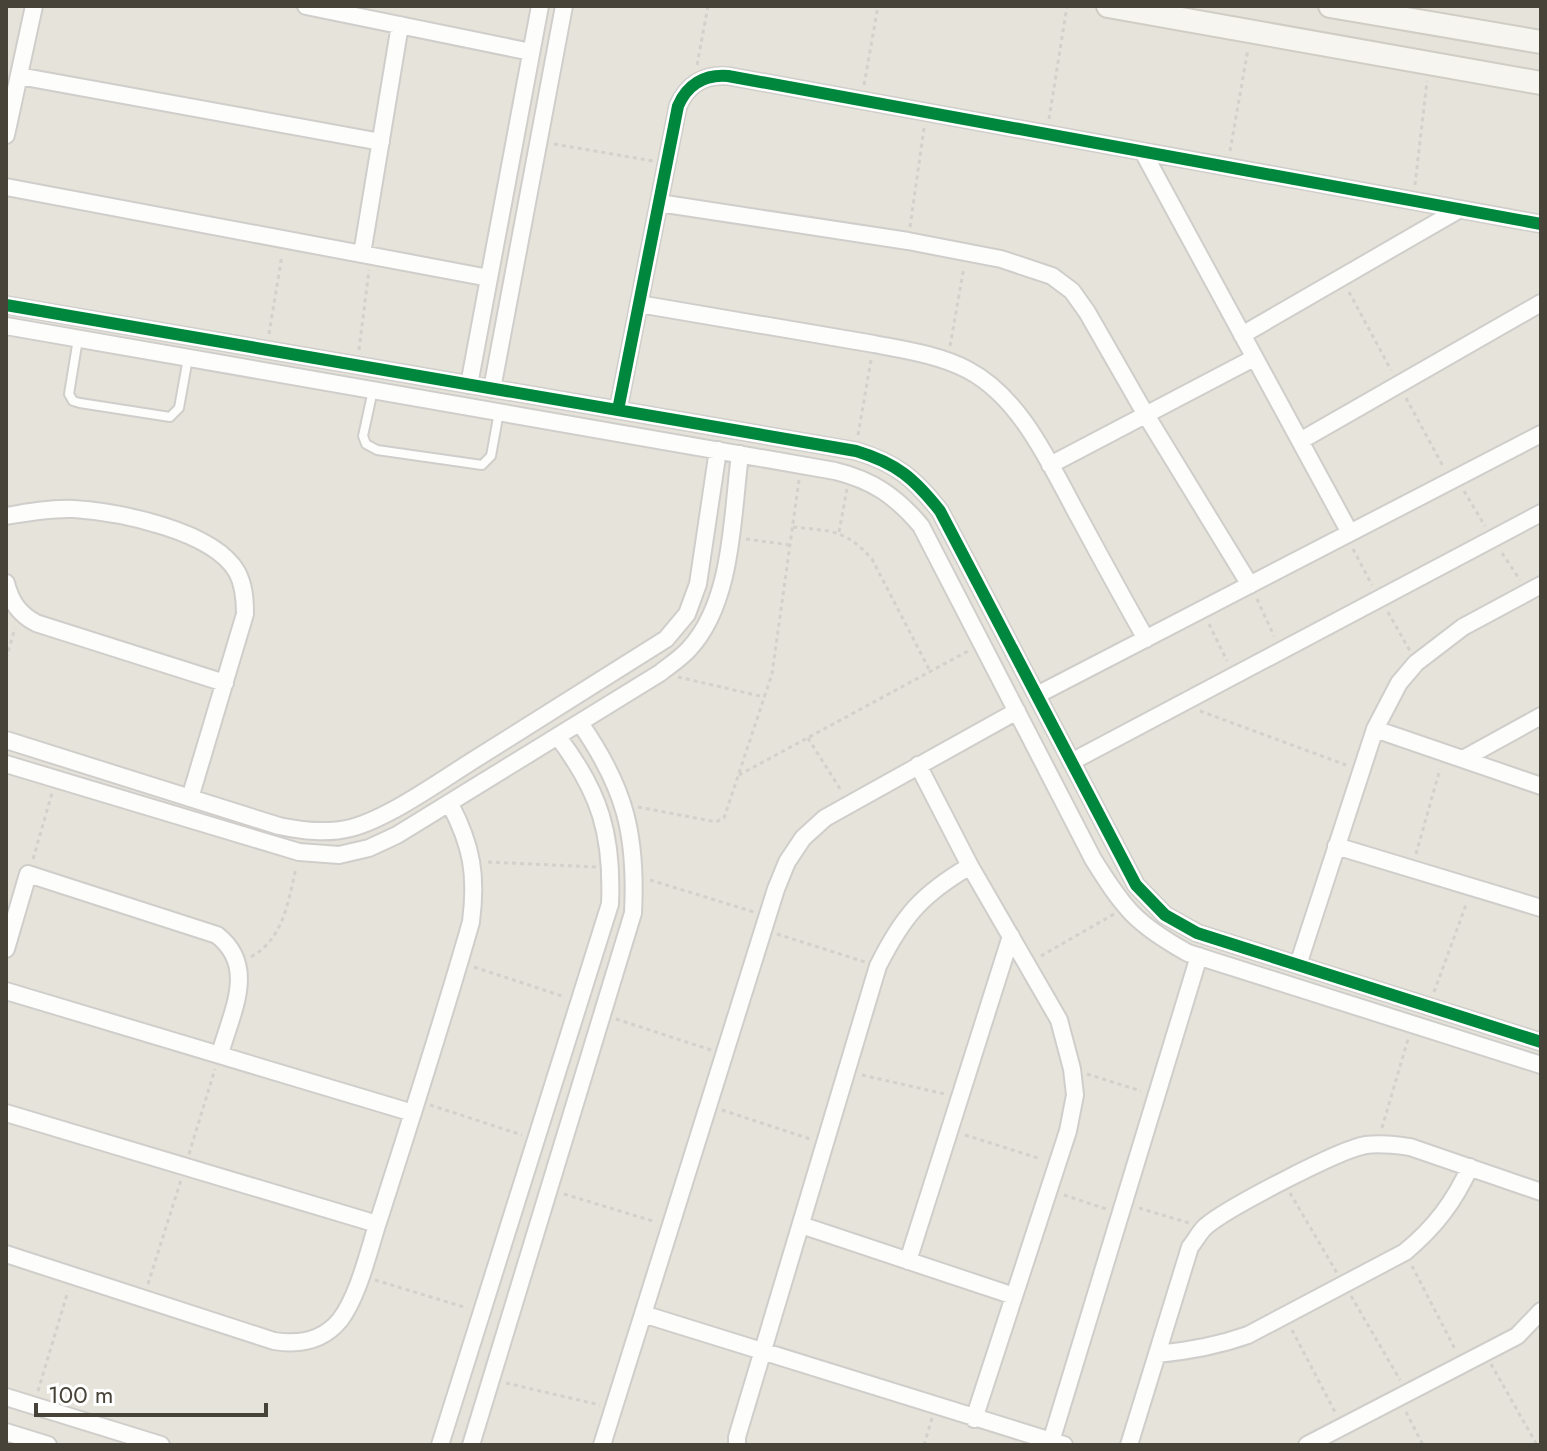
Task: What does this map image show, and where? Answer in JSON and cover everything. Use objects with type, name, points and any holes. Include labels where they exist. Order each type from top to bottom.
[{"type":"street","points":[[6,135],[34,6]]},
{"type":"street","points":[[306,6],[531,52]]},
{"type":"street","points":[[469,385],[540,6]]},
{"type":"street","points":[[492,389],[564,6]]},
{"type":"street","points":[[1108,6],[1541,83]]},
{"type":"street","points":[[1330,6],[1541,42]]},
{"type":"street","points":[[367,255],[400,25]]},
{"type":"street","points":[[19,76],[381,142]]},
{"type":"street","points":[[618,410],[678,106],[687,90],[710,76],[728,76],[1541,224]]},
{"type":"street","points":[[1143,152],[1350,533]]},
{"type":"street","points":[[6,187],[489,278]]},
{"type":"street","points":[[659,203],[908,241],[1029,267],[1052,276],[1072,291],[1087,312],[1250,585]]},
{"type":"street","points":[[1242,335],[1460,209]]},
{"type":"street","points":[[1300,441],[1541,303]]},
{"type":"street","points":[[639,304],[874,344],[948,362],[969,371],[1017,413],[1050,465],[1146,639]]},
{"type":"street","points":[[6,305],[856,451],[896,466],[919,485],[958,541],[1136,885],[1165,915],[1197,933],[1541,1042]]},
{"type":"street","points":[[6,326],[802,465],[850,474],[884,489],[904,505],[921,526],[1093,859],[1125,908],[1152,932],[1199,956],[1541,1065]]},
{"type":"street","points":[[1050,465],[1254,358]]},
{"type":"street","points":[[1037,695],[1541,434]]},
{"type":"street","points":[[6,740],[302,831],[327,832],[374,820],[666,639],[687,614],[698,584],[718,450]]},
{"type":"street","points":[[6,764],[299,852],[339,855],[369,848],[450,804],[660,673],[689,650],[709,622],[722,590],[740,454]]},
{"type":"street","points":[[6,516],[72,509],[113,514],[153,524],[205,543],[223,555],[237,571],[244,592],[245,614],[190,798]]},
{"type":"street","points":[[1071,762],[1541,513]]},
{"type":"street","points":[[935,553],[958,541]]},
{"type":"street","points":[[6,583],[20,612],[36,623],[225,683]]},
{"type":"street","points":[[1298,965],[1375,729],[1399,683],[1416,663],[1463,627],[1541,585]]},
{"type":"street","points":[[602,1445],[722,1054],[787,862],[803,838],[825,818],[1017,711]]},
{"type":"street","points":[[1463,759],[1541,716]]},
{"type":"street","points":[[471,1445],[633,913],[635,875],[631,832],[603,756],[580,723]]},
{"type":"street","points":[[1375,729],[1541,786]]},
{"type":"street","points":[[440,1445],[610,904],[612,868],[607,832],[596,798],[580,766],[558,737]]},
{"type":"street","points":[[918,765],[970,866],[1059,1020],[1072,1069],[1075,1095],[1049,1191],[974,1419]]},
{"type":"street","points":[[6,1254],[288,1343],[303,1343],[329,1331],[347,1309],[360,1275],[460,962],[473,907],[473,861],[464,831],[450,804]]},
{"type":"street","points":[[1336,846],[1541,908]]},
{"type":"street","points":[[737,1445],[878,966],[895,932],[915,905],[941,883],[970,866]]},
{"type":"street","points":[[6,949],[28,874],[217,935],[235,953],[241,978],[220,1054]]},
{"type":"street","points":[[908,1261],[1011,936]]},
{"type":"street","points":[[643,1314],[1055,1444],[1122,1208],[1199,956]]},
{"type":"street","points":[[6,991],[415,1107]]},
{"type":"street","points":[[6,1113],[377,1224]]},
{"type":"street","points":[[1129,1445],[1190,1247],[1204,1228],[1224,1214],[1342,1153],[1364,1145],[1378,1144],[1410,1147],[1541,1192]]},
{"type":"street","points":[[1157,1354],[1221,1345],[1248,1335],[1405,1252],[1444,1215],[1470,1167]]},
{"type":"street","points":[[801,1225],[1014,1296]]},
{"type":"street","points":[[1307,1445],[1486,1354],[1517,1336],[1541,1311]]},
{"type":"street","points":[[6,1397],[161,1445]]},
{"type":"street","points":[[6,1432],[48,1445]]},
{"type":"lane","points":[[78,339],[69,394],[73,401],[80,403],[170,417],[179,408],[188,358]]},
{"type":"lane","points":[[373,390],[363,436],[366,444],[377,450],[482,465],[491,456],[499,412]]},
{"type":"path","points":[[694,84],[708,6]]},
{"type":"path","points":[[861,100],[878,6]]},
{"type":"path","points":[[1047,134],[1067,6]]},
{"type":"path","points":[[1227,167],[1251,31]]},
{"type":"path","points":[[1413,201],[1429,64]]},
{"type":"path","points":[[908,241],[926,112]]},
{"type":"path","points":[[538,141],[667,163]]},
{"type":"path","points":[[266,350],[285,239]]},
{"type":"path","points":[[948,362],[966,252]]},
{"type":"path","points":[[356,365],[367,255]]},
{"type":"path","points":[[856,451],[874,344]]},
{"type":"path","points":[[623,804],[719,822],[724,818],[772,674],[802,465]]},
{"type":"path","points":[[839,532],[850,474]]},
{"type":"path","points":[[793,527],[839,532],[872,559],[930,671]]},
{"type":"path","points":[[729,536],[790,545]]},
{"type":"path","points":[[1250,585],[1281,650]]},
{"type":"path","points":[[1202,610],[1234,675]]},
{"type":"path","points":[[6,659],[20,612]]},
{"type":"path","points":[[738,776],[981,643]]},
{"type":"path","points":[[660,673],[764,697]]},
{"type":"path","points":[[1180,704],[1361,770]]},
{"type":"path","points":[[808,738],[849,803]]},
{"type":"path","points":[[1412,869],[1445,753]]},
{"type":"path","points":[[28,874],[56,779]]},
{"type":"path","points":[[239,965],[273,939],[284,921],[299,852]]},
{"type":"path","points":[[473,861],[612,868]]},
{"type":"path","points":[[635,875],[878,966]]},
{"type":"path","points":[[1429,1006],[1473,887]]},
{"type":"path","points":[[1027,963],[1125,908]]},
{"type":"path","points":[[460,962],[580,1002]]},
{"type":"path","points":[[602,1014],[722,1054]]},
{"type":"path","points":[[1378,1144],[1413,1024]]},
{"type":"path","points":[[1072,1069],[1156,1096]]},
{"type":"path","points":[[846,1072],[960,1097]]},
{"type":"path","points":[[706,1105],[825,1144]]},
{"type":"path","points":[[415,1107],[537,1140]]},
{"type":"path","points":[[950,1130],[1057,1164]]},
{"type":"path","points":[[549,1190],[671,1227]]},
{"type":"path","points":[[1049,1191],[1204,1228]]},
{"type":"path","points":[[1405,1252],[1463,1365]]},
{"type":"path","points":[[360,1275],[482,1313]]},
{"type":"path","points":[[34,1405],[73,1276]]},
{"type":"path","points":[[1284,1315],[1342,1426]]},
{"type":"path","points":[[1486,1354],[1537,1445]]},
{"type":"path","points":[[491,1380],[613,1408]]},
{"type":"path","points":[[1398,1398],[1423,1445]]},
{"type":"path","points":[[924,1445],[936,1407]]},
{"type":"shaded area","points":[[6,6],[1541,6],[1541,1445],[6,1445]]},
{"type":"cycle path","points":[[618,410],[678,106],[691,87],[711,77],[728,76],[1541,224]]},
{"type":"cycle path","points":[[6,305],[856,451],[882,461],[913,481],[940,511],[1136,885],[1165,915],[1197,933],[1541,1042]]}]
